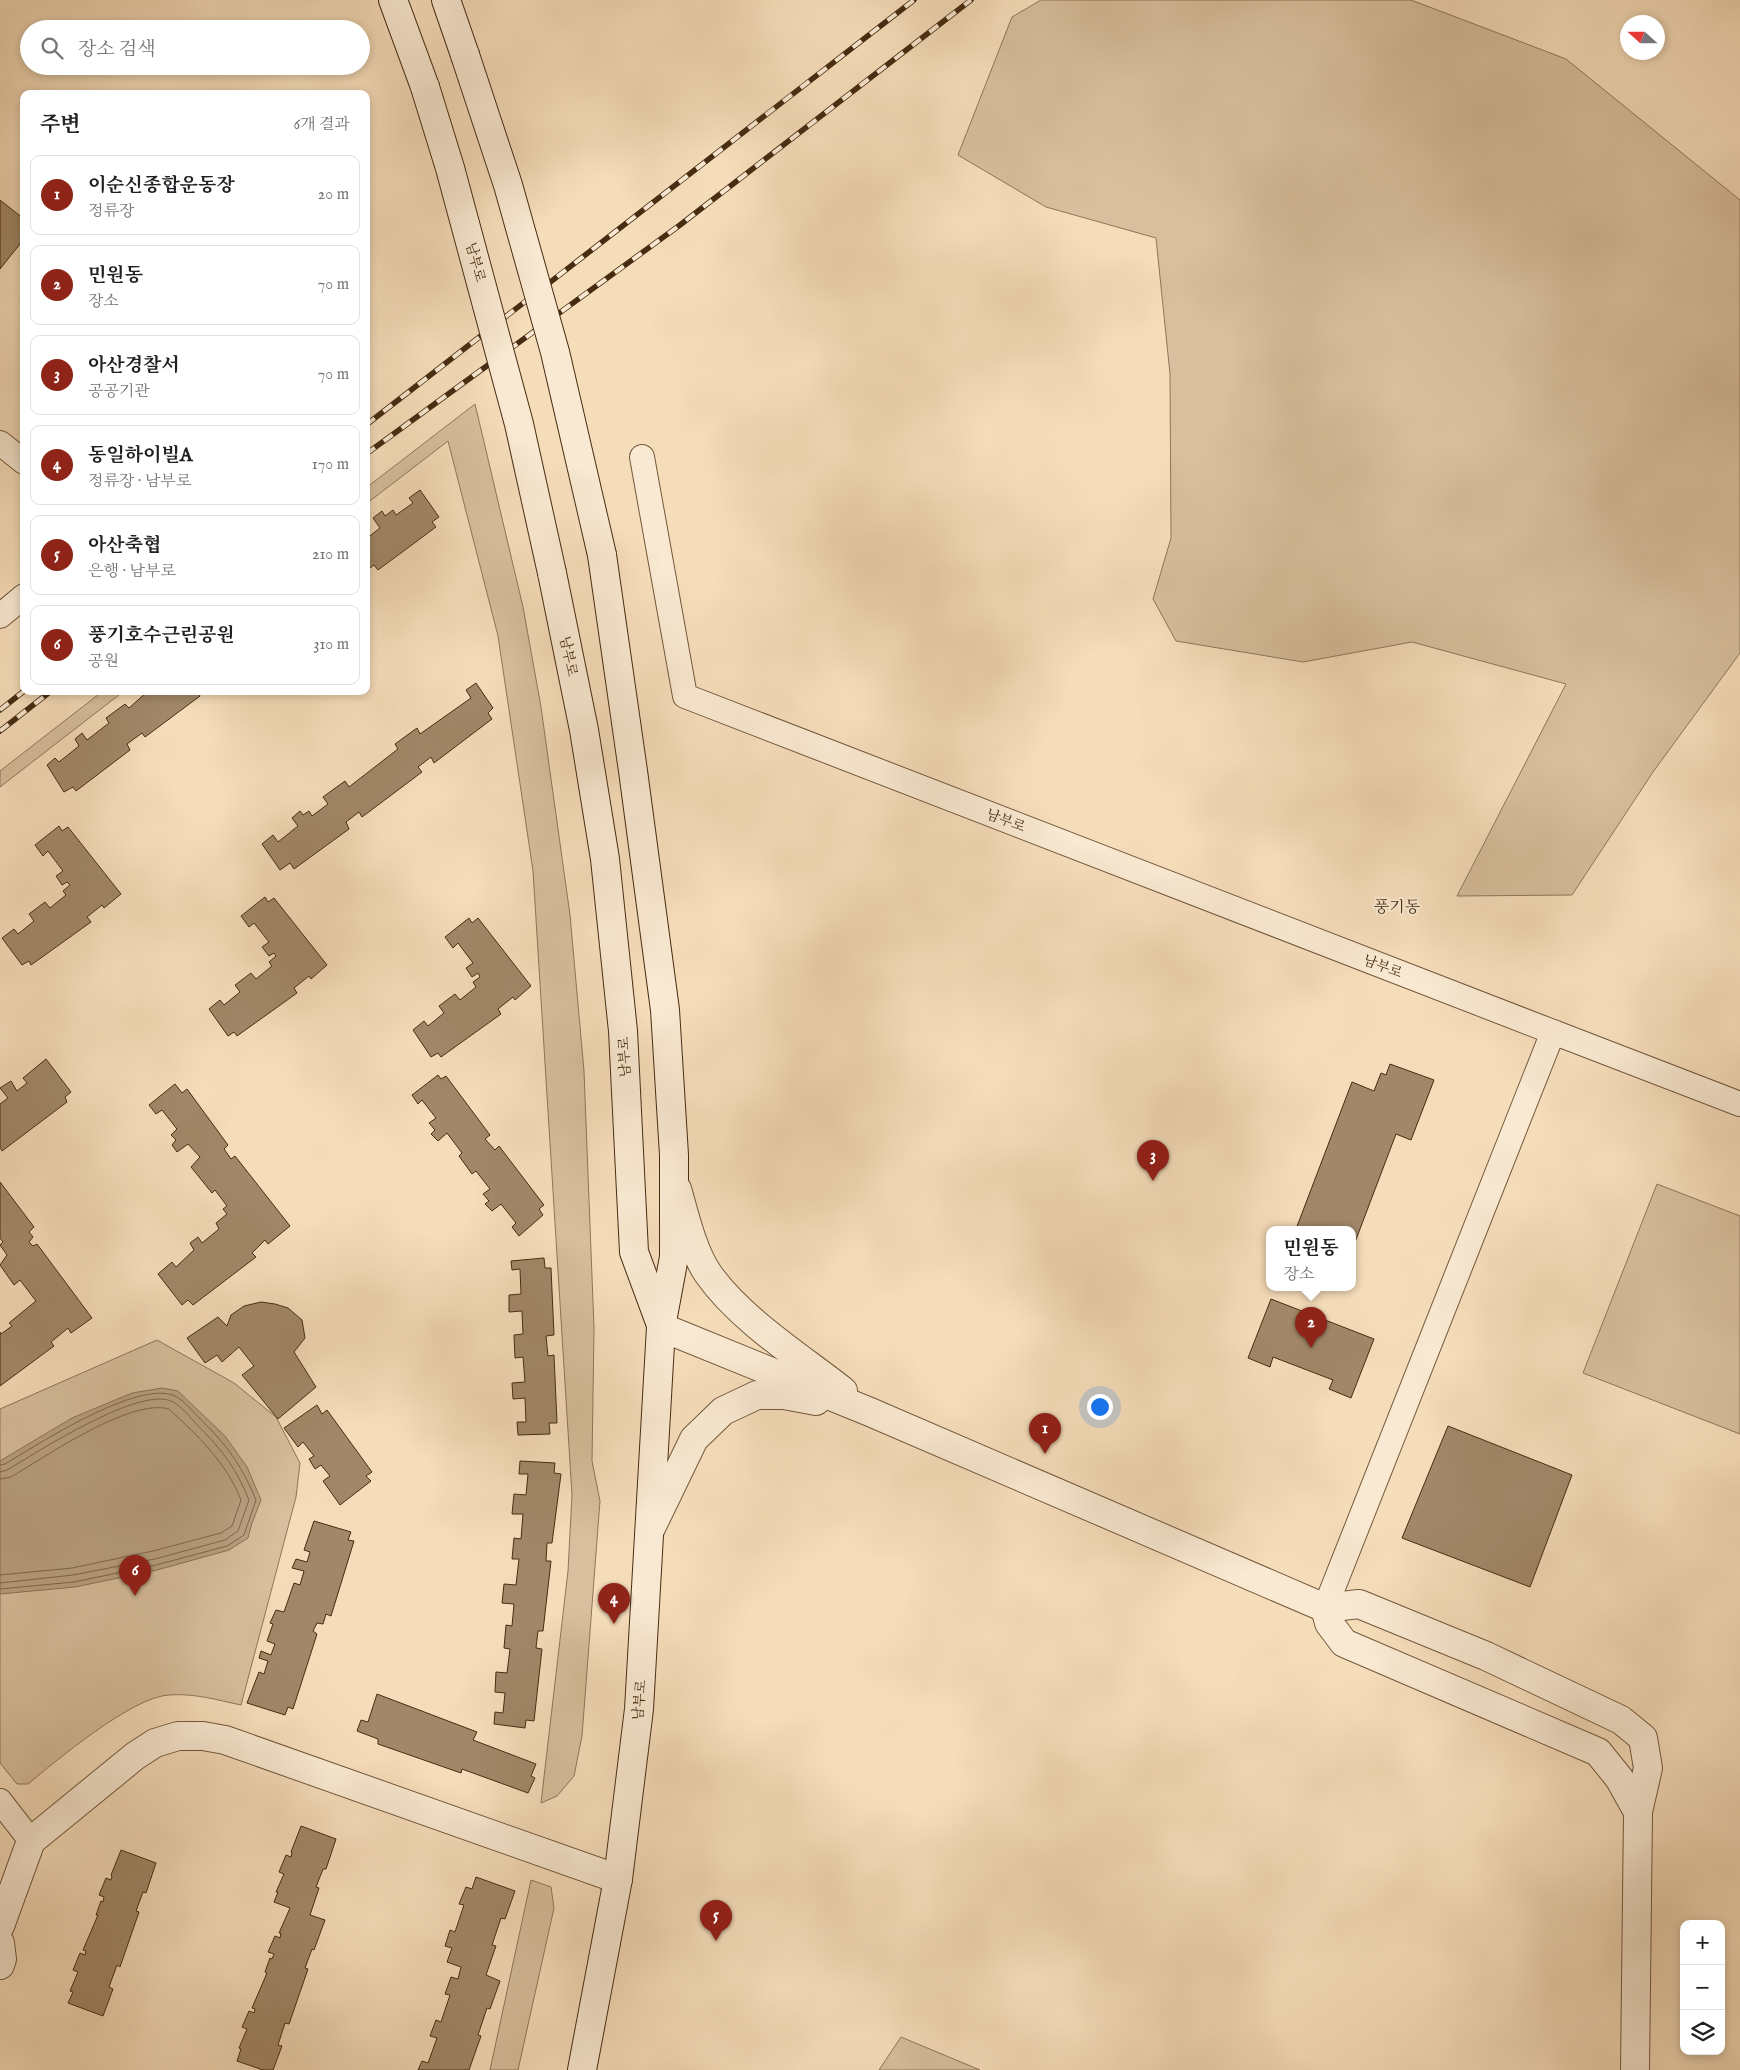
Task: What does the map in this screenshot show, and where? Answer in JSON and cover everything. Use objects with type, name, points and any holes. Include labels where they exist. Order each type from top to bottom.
[{"type":"main road","name":"남부로","points":[[393,0],[425,87],[450,168],[519,424],[584,730],[605,859],[623,1031],[634,1252],[661,1327]]},
{"type":"main road","name":"남부로","points":[[446,0],[508,185],[552,343],[602,555],[665,1010],[674,1178],[674,1258],[661,1327],[651,1528],[639,1709],[618,1879],[582,2070]]},
{"type":"main road","points":[[674,1178],[691,1236],[709,1275],[746,1316],[870,1412]]},
{"type":"main road","points":[[661,1327],[870,1412],[1325,1608],[1359,1604],[1486,1656],[1621,1720],[1643,1738],[1648,1768],[1638,1812],[1635,2070]]},
{"type":"main road","points":[[651,1528],[694,1439],[723,1411],[757,1395],[784,1395],[870,1412]]},
{"type":"main road","points":[[1325,1608],[1330,1623],[1344,1643],[1598,1752],[1619,1778],[1638,1812]]},
{"type":"main road","points":[[0,1926],[31,1841],[135,1756],[156,1742],[178,1736],[203,1736],[225,1740],[618,1879]]},
{"type":"main road","points":[[0,1943],[2,1959],[0,1965]]},
{"type":"street","points":[[0,443],[20,459]]},
{"type":"street","name":"남부로","points":[[642,457],[685,696],[1553,1032]]},
{"type":"street","points":[[0,616],[20,599]]},
{"type":"street","points":[[1325,1608],[1553,1032],[1740,1104]]},
{"type":"street","points":[[0,1801],[31,1841]]},
{"type":"shaded area","points":[[1041,0],[1411,0],[1566,59],[1740,200],[1740,653],[1653,772],[1572,895],[1457,896],[1566,684],[1412,642],[1303,662],[1176,641],[1153,599],[1171,538],[1170,374],[1156,238],[1046,207],[958,155],[1012,17]]},
{"type":"shaded area","points":[[475,404],[523,607],[541,707],[570,915],[584,1071],[594,1328],[592,1461],[600,1501],[582,1736],[574,1776],[557,1796],[541,1803],[568,1571],[572,1495],[533,871],[498,636],[448,441],[370,501],[370,485]]},
{"type":"shaded area","points":[[98,695],[119,695],[0,787],[0,771]]},
{"type":"shaded area","points":[[1657,1184],[1740,1216],[1740,1434],[1583,1373]]},
{"type":"shaded area","points":[[157,1340],[234,1383],[276,1417],[300,1463],[296,1497],[241,1705],[187,1695],[169,1695],[154,1698],[135,1706],[95,1731],[28,1784],[17,1784],[0,1763],[0,1409]]},
{"type":"shaded area","points":[[531,1880],[551,1887],[554,1908],[518,2070],[490,2070]]},
{"type":"shaded area","points":[[901,2037],[980,2070],[879,2070]]},
{"type":"water","points":[[162,1388],[178,1391],[225,1436],[247,1467],[261,1500],[248,1538],[229,1550],[157,1570],[75,1587],[0,1594],[0,1461],[72,1418],[132,1393]]},
{"type":"building","points":[[0,200],[20,216],[20,244],[0,269]]},
{"type":"building","points":[[420,490],[439,517],[432,522],[436,527],[378,570],[374,565],[370,568],[370,536],[380,528],[373,518],[382,511],[385,516],[393,510],[396,515],[413,503],[409,498]]},
{"type":"building","points":[[476,683],[493,708],[488,713],[492,719],[434,763],[431,757],[418,767],[422,772],[362,817],[359,812],[346,822],[349,829],[294,869],[290,863],[280,870],[262,844],[273,835],[278,842],[298,826],[292,818],[300,811],[303,815],[309,811],[312,816],[328,804],[323,797],[345,781],[349,787],[398,749],[395,744],[417,728],[420,734],[471,698],[466,690]]},
{"type":"building","points":[[144,695],[200,696],[145,737],[142,733],[127,744],[130,750],[76,791],[73,787],[64,792],[47,765],[55,758],[59,762],[79,746],[75,739],[82,733],[87,740],[109,723],[106,718],[125,704],[129,708]]},
{"type":"building","points":[[59,826],[62,831],[68,827],[121,894],[104,908],[102,905],[87,917],[91,922],[31,965],[29,961],[22,965],[2,938],[14,929],[18,934],[34,921],[29,914],[45,902],[50,908],[66,895],[63,891],[70,885],[67,882],[62,885],[56,876],[63,871],[48,851],[43,856],[35,845]]},
{"type":"building","points":[[265,897],[268,902],[274,898],[327,965],[311,979],[309,976],[294,988],[297,993],[237,1036],[234,1032],[228,1036],[209,1009],[220,1000],[224,1005],[240,992],[235,985],[251,973],[256,979],[272,966],[269,962],[276,956],[274,953],[269,956],[262,947],[269,942],[254,923],[249,927],[241,916]]},
{"type":"building","points":[[469,918],[472,923],[478,918],[531,986],[515,1000],[513,997],[498,1009],[501,1014],[441,1057],[438,1053],[431,1057],[413,1030],[424,1021],[428,1026],[444,1013],[439,1006],[455,994],[460,1000],[476,987],[473,982],[480,977],[478,973],[472,977],[466,968],[473,963],[458,943],[453,948],[445,937]]},
{"type":"building","points":[[46,1059],[71,1092],[65,1097],[67,1102],[2,1151],[0,1147],[0,1104],[8,1098],[0,1088],[11,1081],[17,1091],[27,1083],[23,1078]]},
{"type":"building","points":[[1390,1064],[1434,1080],[1411,1140],[1396,1134],[1356,1239],[1356,1226],[1297,1226],[1352,1082],[1374,1091],[1381,1073],[1386,1075]]},
{"type":"building","points":[[438,1075],[441,1079],[446,1076],[490,1135],[485,1139],[495,1150],[499,1146],[544,1205],[539,1209],[543,1215],[519,1236],[512,1227],[516,1223],[501,1204],[492,1211],[485,1204],[489,1201],[483,1194],[490,1189],[476,1171],[472,1174],[459,1156],[462,1153],[447,1133],[438,1141],[431,1134],[435,1130],[429,1123],[436,1118],[422,1100],[418,1104],[412,1095]]},
{"type":"building","points":[[175,1084],[182,1093],[187,1089],[228,1145],[224,1149],[231,1159],[235,1156],[290,1226],[268,1244],[265,1240],[252,1253],[256,1257],[193,1305],[188,1300],[182,1305],[158,1274],[172,1262],[176,1267],[194,1250],[190,1243],[198,1237],[202,1243],[219,1229],[216,1223],[227,1214],[223,1209],[227,1206],[215,1190],[212,1193],[191,1167],[200,1157],[188,1144],[177,1152],[172,1145],[176,1140],[171,1135],[177,1129],[162,1110],[156,1114],[149,1105]]},
{"type":"building","points":[[0,1182],[34,1227],[29,1232],[33,1237],[29,1242],[33,1246],[37,1244],[92,1318],[71,1333],[68,1328],[51,1342],[54,1346],[0,1386],[0,1332],[1,1334],[12,1326],[9,1323],[36,1301],[20,1280],[14,1285],[0,1265],[7,1255],[0,1245],[3,1242],[0,1238]]},
{"type":"building","points":[[544,1258],[545,1268],[551,1268],[554,1335],[546,1336],[548,1356],[554,1355],[557,1423],[549,1423],[550,1434],[518,1435],[517,1422],[526,1422],[525,1398],[513,1399],[512,1383],[525,1382],[523,1357],[515,1358],[514,1335],[523,1334],[522,1311],[509,1312],[509,1295],[521,1294],[520,1269],[512,1270],[511,1261]]},
{"type":"building","points":[[1271,1299],[1374,1339],[1351,1398],[1329,1389],[1333,1380],[1273,1357],[1270,1367],[1248,1358]]},
{"type":"building","points":[[261,1302],[288,1308],[302,1320],[305,1338],[294,1352],[316,1387],[278,1419],[242,1375],[254,1366],[239,1347],[222,1362],[217,1355],[205,1363],[187,1338],[218,1317],[227,1326],[231,1315],[244,1306]]},
{"type":"building","points":[[317,1405],[322,1414],[327,1410],[372,1472],[366,1476],[371,1481],[340,1505],[323,1481],[330,1476],[321,1465],[315,1469],[309,1459],[314,1456],[303,1442],[298,1447],[284,1428]]},
{"type":"building","points":[[1448,1426],[1572,1475],[1530,1587],[1402,1538]]},
{"type":"building","points":[[520,1461],[555,1463],[554,1473],[561,1474],[552,1543],[547,1543],[546,1561],[551,1561],[543,1631],[538,1631],[536,1648],[542,1649],[534,1721],[526,1720],[525,1728],[494,1724],[495,1712],[503,1713],[505,1693],[495,1692],[496,1672],[507,1673],[510,1649],[504,1648],[506,1625],[512,1626],[514,1604],[502,1603],[504,1584],[516,1585],[519,1559],[512,1559],[514,1538],[521,1539],[523,1514],[512,1514],[514,1494],[526,1495],[528,1474],[519,1474]]},
{"type":"building","points":[[314,1521],[351,1532],[348,1540],[354,1541],[331,1616],[326,1614],[323,1624],[317,1623],[313,1631],[317,1634],[293,1709],[288,1707],[285,1715],[247,1703],[259,1672],[264,1674],[268,1661],[259,1658],[261,1651],[271,1655],[275,1644],[267,1641],[273,1624],[270,1623],[276,1610],[284,1612],[294,1583],[300,1585],[304,1571],[292,1568],[296,1559],[307,1562],[310,1552],[304,1550]]},
{"type":"building","points":[[377,1694],[477,1732],[473,1740],[536,1764],[531,1776],[535,1778],[528,1793],[462,1769],[461,1773],[378,1744],[378,1739],[357,1731],[361,1720],[368,1722]]},
{"type":"building","points":[[301,1826],[336,1839],[326,1869],[323,1869],[316,1887],[319,1888],[310,1915],[325,1920],[305,1968],[308,1969],[289,2024],[285,2023],[278,2045],[282,2046],[273,2070],[263,2070],[237,2061],[241,2049],[239,2048],[247,2029],[242,2027],[249,2011],[254,2013],[255,2009],[252,2008],[267,1973],[265,1972],[270,1958],[272,1959],[274,1954],[268,1952],[275,1936],[280,1938],[281,1933],[279,1933],[290,1908],[274,1902],[284,1874],[279,1872],[286,1855],[291,1857],[291,1852]]},
{"type":"building","points":[[121,1850],[156,1863],[146,1893],[143,1892],[136,1911],[139,1912],[120,1967],[117,1965],[109,1987],[113,1989],[103,2016],[68,2003],[73,1992],[70,1991],[78,1972],[73,1970],[80,1953],[85,1955],[86,1951],[83,1950],[98,1915],[96,1915],[101,1901],[103,1902],[104,1897],[99,1895],[106,1878],[111,1880],[111,1875]]},
{"type":"building","points":[[476,1877],[515,1891],[505,1919],[501,1918],[492,1945],[496,1946],[486,1975],[500,1981],[490,2009],[487,2008],[478,2035],[481,2036],[469,2070],[418,2070],[422,2061],[428,2063],[437,2038],[430,2036],[436,2020],[441,2022],[450,1995],[445,1994],[451,1977],[458,1979],[461,1967],[447,1962],[452,1948],[445,1946],[450,1930],[455,1932],[464,1905],[459,1904],[466,1887],[472,1889]]},
{"type":"railway","points":[[370,422],[914,0]]},
{"type":"railway","points":[[370,451],[680,225],[971,0]]},
{"type":"railway","points":[[0,710],[20,694]]},
{"type":"railway","points":[[0,731],[46,695]]},
{"type":"place","name":"아산경찰서","points":[[1153,1181]]},
{"type":"place","name":"민원동","points":[[1311,1348]]},
{"type":"place","name":"이순신종합운동장","points":[[1045,1454]]},
{"type":"place","name":"풍기호수근린공원","points":[[135,1596]]},
{"type":"place","name":"동일하이빌A","points":[[614,1624]]},
{"type":"place","name":"아산축협","points":[[716,1941]]},
{"type":"district","name":"풍기동","points":[[1397,906]]}]
